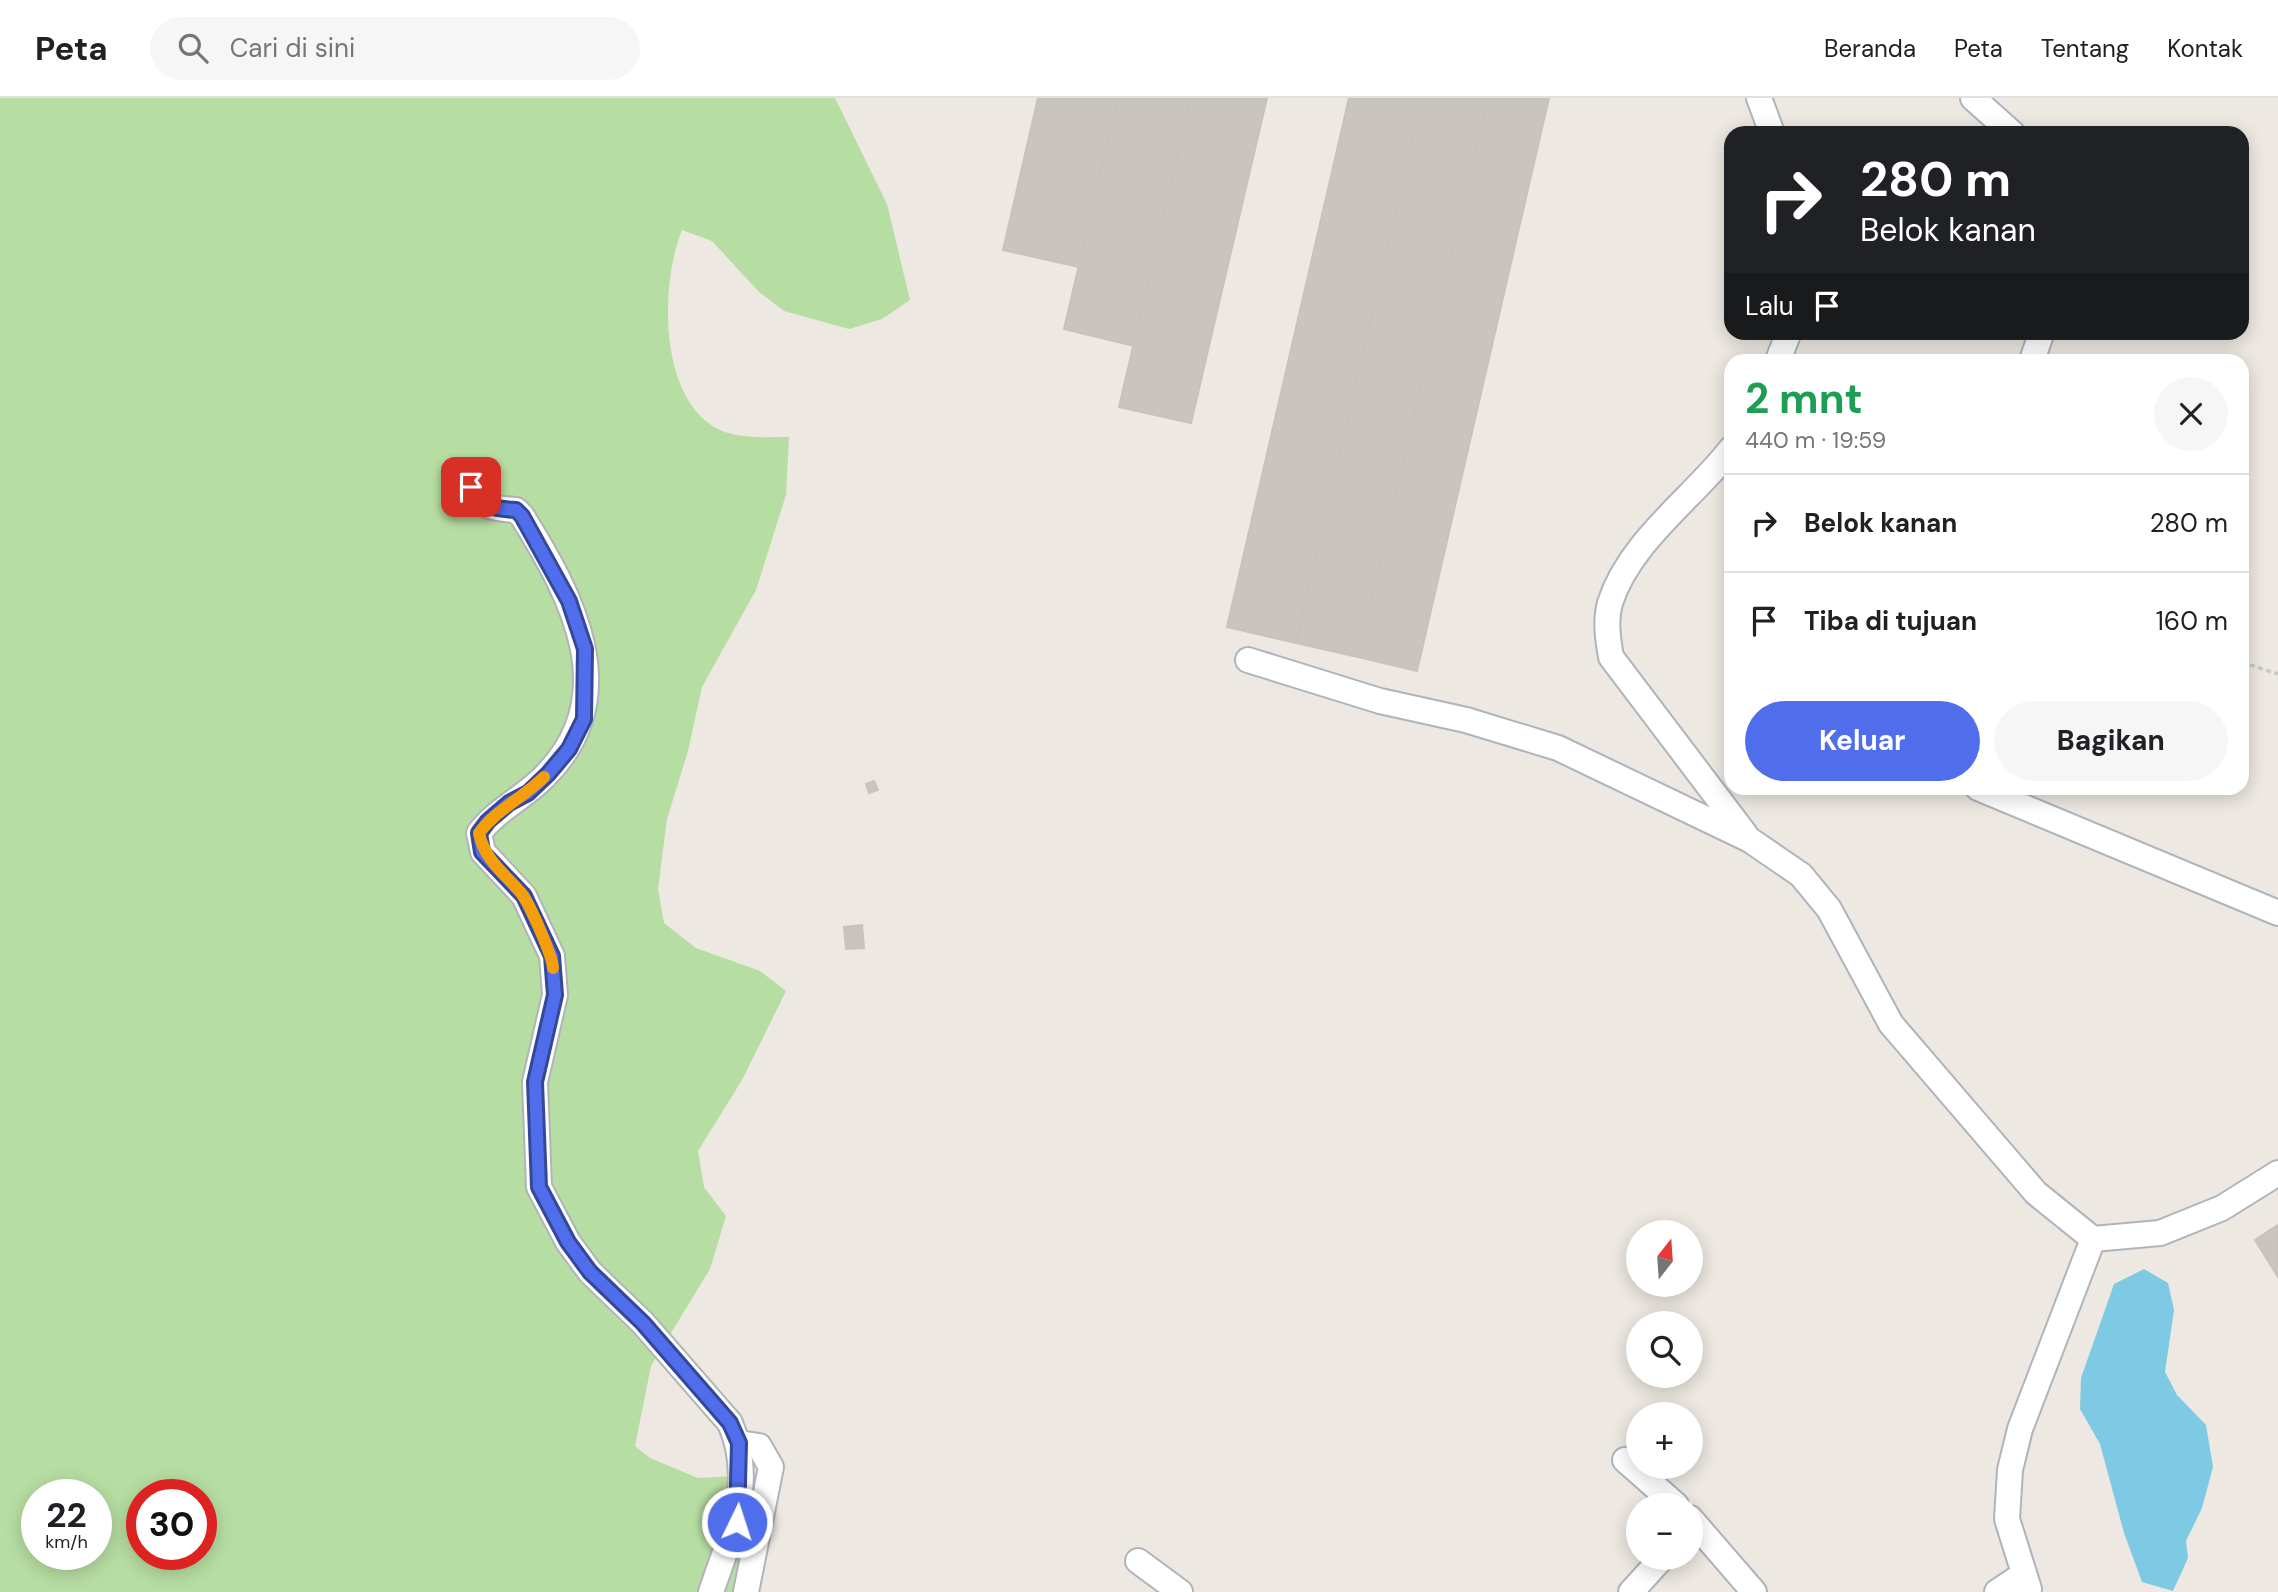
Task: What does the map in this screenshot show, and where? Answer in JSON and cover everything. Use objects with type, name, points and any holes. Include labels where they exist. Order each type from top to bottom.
[{"type":"street","points":[[1759,98],[1769,126]]},
{"type":"street","points":[[1973,98],[2004,126]]},
{"type":"street","points":[[1724,457],[1637,552],[1610,603],[1606,634],[1611,657],[1750,840]]},
{"type":"street","points":[[471,487],[473,496],[481,502],[498,509],[516,510],[522,516],[569,601],[585,649],[584,719],[569,749],[528,793],[509,803],[479,833],[482,852],[524,896],[552,956],[555,995],[535,1082],[539,1187],[568,1242],[590,1272],[643,1323],[730,1423],[739,1443],[737,1522],[711,1592]]},
{"type":"street","points":[[1248,660],[1380,701],[1466,720],[1558,748],[1750,840],[1801,874],[1829,909],[1891,1024],[2036,1193],[2094,1239],[2160,1233],[2222,1209],[2278,1173]]},
{"type":"street","points":[[1993,795],[2278,913]]},
{"type":"street","points":[[1997,1592],[2032,1587],[2007,1519],[2010,1470],[2020,1429],[2094,1239]]},
{"type":"street","points":[[739,1443],[759,1446],[771,1467],[746,1592]]},
{"type":"street","points":[[1625,1460],[1662,1493]]},
{"type":"street","points":[[1703,1535],[1754,1592]]},
{"type":"street","points":[[1138,1561],[1180,1592]]},
{"type":"street","points":[[1631,1592],[1651,1570]]},
{"type":"path","points":[[2249,665],[2278,674]]},
{"type":"green space","points":[[0,98],[835,98],[887,204],[910,300],[882,319],[849,329],[784,311],[759,292],[712,241],[682,230],[670,280],[668,309],[675,368],[685,394],[700,415],[720,430],[736,435],[789,437],[786,495],[756,590],[702,687],[688,751],[667,819],[658,889],[664,923],[696,948],[760,971],[786,991],[742,1080],[698,1151],[704,1187],[726,1216],[710,1269],[651,1366],[635,1446],[650,1458],[698,1478],[750,1475],[757,1482],[743,1530],[734,1592],[0,1592]]},
{"type":"water","points":[[2144,1269],[2168,1283],[2174,1310],[2165,1372],[2177,1395],[2206,1425],[2213,1467],[2202,1508],[2186,1541],[2188,1558],[2173,1591],[2142,1582],[2124,1533],[2100,1444],[2080,1409],[2081,1378],[2114,1284]]},
{"type":"building","points":[[1038,98],[1118,98],[1079,267],[1003,250]]},
{"type":"building","points":[[1118,98],[1191,98],[1134,346],[1064,329]]},
{"type":"building","points":[[1191,98],[1267,98],[1191,423],[1119,407]]},
{"type":"building","points":[[1349,98],[1422,98],[1296,643],[1227,627]]},
{"type":"building","points":[[1422,98],[1488,98],[1358,657],[1296,643]]},
{"type":"building","points":[[1488,98],[1549,98],[1417,671],[1358,657]]},
{"type":"building","points":[[874,781],[878,790],[869,793],[866,784]]},
{"type":"building","points":[[862,925],[864,948],[846,949],[844,927]]},
{"type":"building","points":[[2278,1225],[2278,1277],[2255,1240]]},
{"type":"slow traffic","points":[[544,777],[528,793],[509,803],[488,821],[479,833],[482,852],[497,864],[524,896],[552,956],[553,968]]},
{"type":"route","points":[[471,487],[473,496],[481,502],[498,509],[516,510],[522,516],[569,601],[585,649],[584,719],[569,749],[528,793],[509,803],[488,821],[479,833],[482,852],[497,864],[524,896],[552,956],[555,995],[535,1082],[539,1187],[568,1242],[590,1272],[643,1323],[730,1423],[739,1443],[737,1522]]}]
